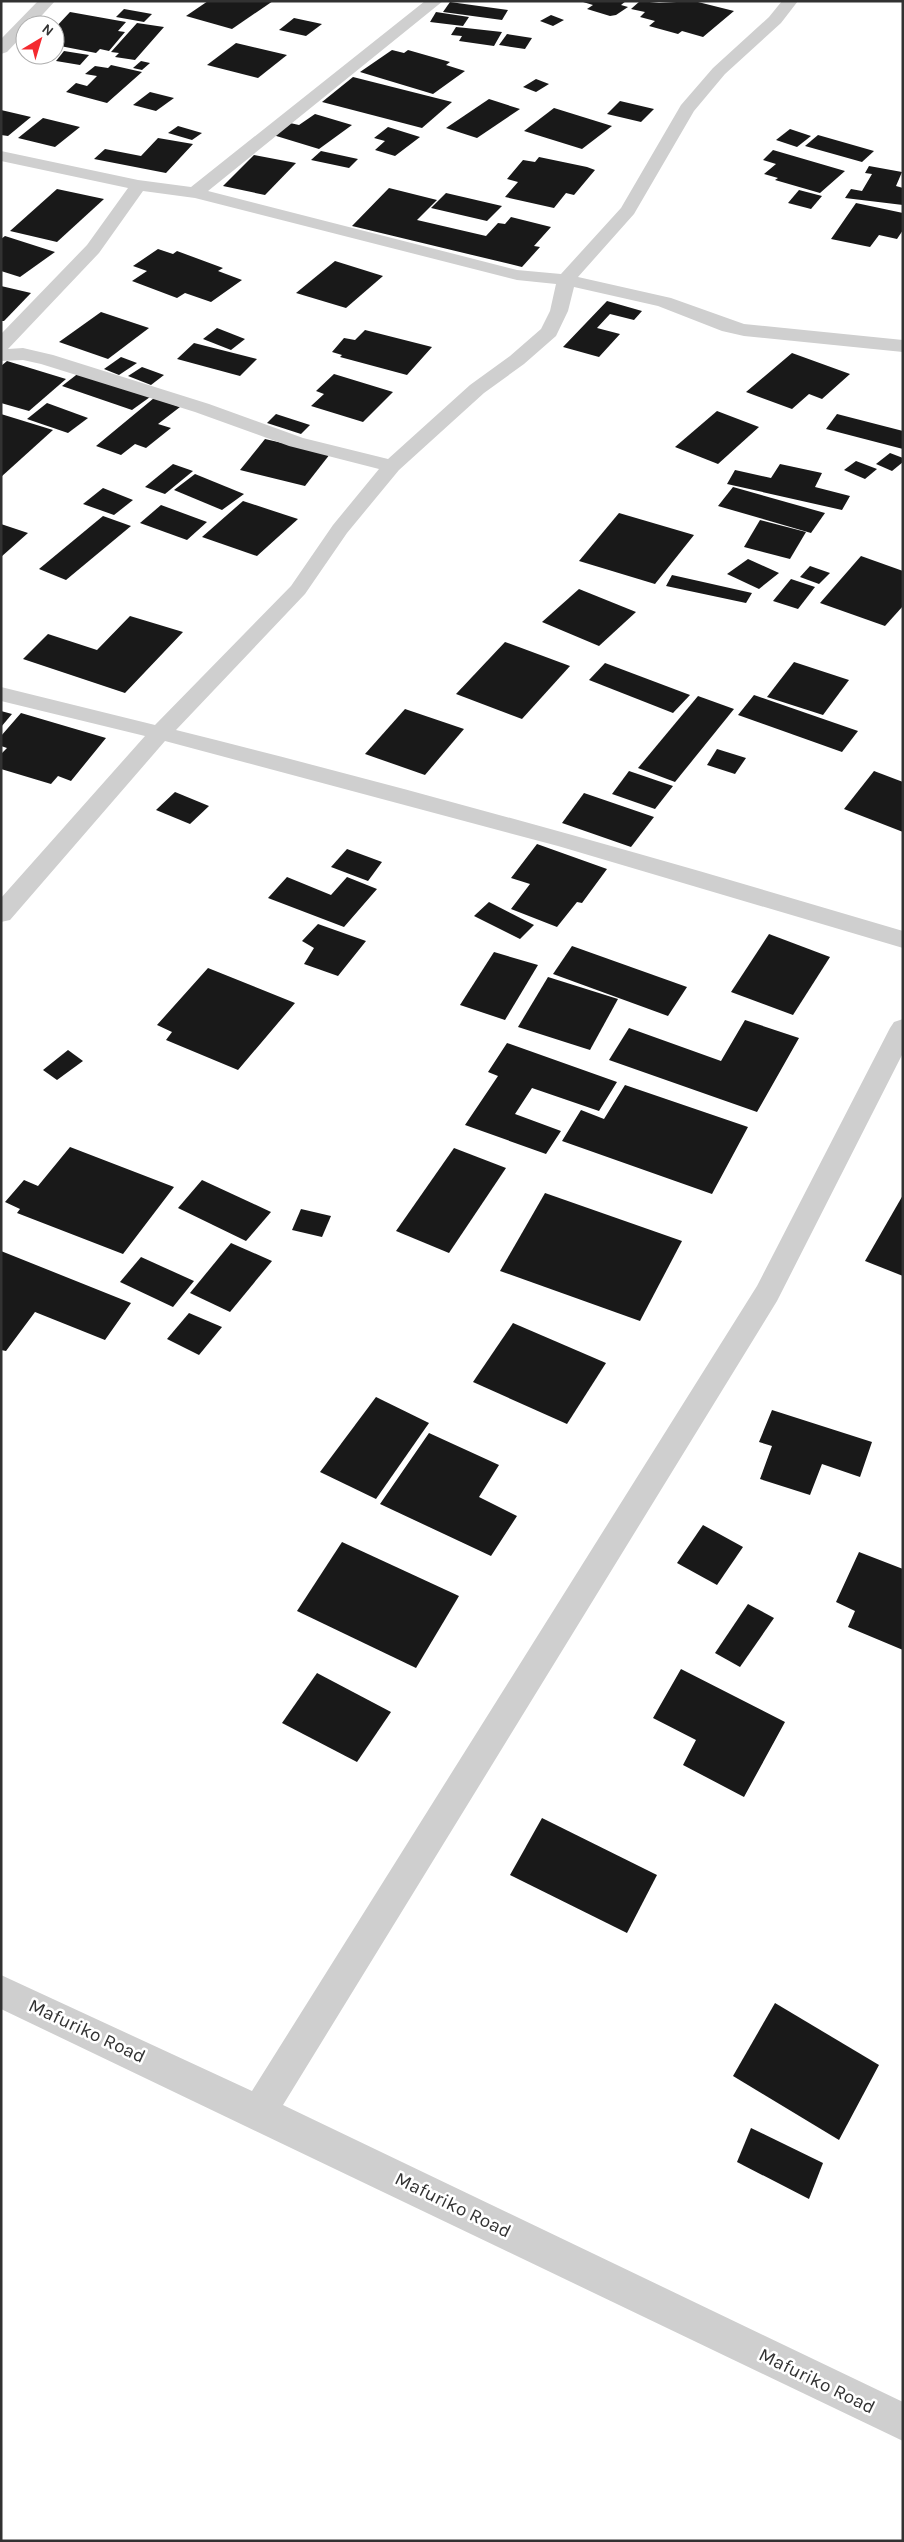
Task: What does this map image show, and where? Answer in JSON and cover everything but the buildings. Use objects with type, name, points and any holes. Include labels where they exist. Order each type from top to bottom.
[{"type":"street","points":[[1,49],[47,1]]},
{"type":"street","points":[[195,193],[436,1]]},
{"type":"street","points":[[1,914],[161,732],[298,590],[340,529],[392,466],[477,390],[517,360],[549,332],[559,311],[566,280],[628,210],[687,109],[719,71],[775,20],[790,1]]},
{"type":"street","points":[[1,156],[138,185],[195,193],[516,275],[566,280],[664,302],[729,327],[903,346]]},
{"type":"street","points":[[1,345],[109,229],[128,203],[138,185]]},
{"type":"street","points":[[1,355],[24,354],[46,359],[202,408],[296,442],[392,466]]},
{"type":"street","points":[[1,694],[161,732],[706,879],[903,940]]},
{"type":"street","points":[[259,2112],[767,1293],[903,1028]]},
{"type":"street","name":"Mafuriko Road","points":[[1,1991],[259,2112],[903,2422]]}]
